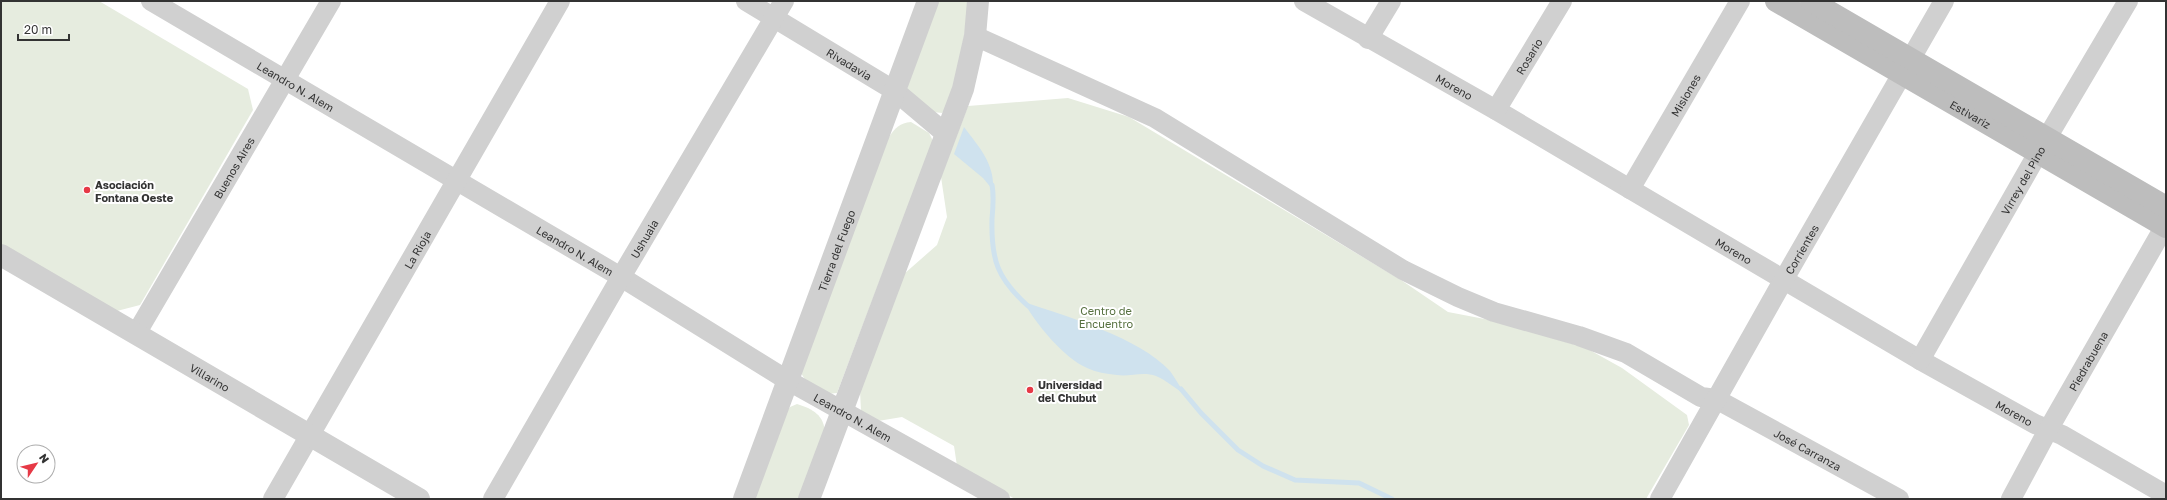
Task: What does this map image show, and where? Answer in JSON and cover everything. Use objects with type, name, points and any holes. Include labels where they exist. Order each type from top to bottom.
[{"type":"main road","name":"Estivariz","points":[[1776,1],[1906,66],[2043,145],[2166,221]]},
{"type":"main road","name":"Estivariz","points":[[1811,1],[1906,66]]},
{"type":"street","name":"Leandro N. Alem","points":[[151,1],[621,277],[842,413],[990,496]]},
{"type":"street","name":"Buenos Aires","points":[[136,334],[331,1]]},
{"type":"street","name":"La Rioja","points":[[273,499],[312,436],[560,1]]},
{"type":"street","name":"Rivadavia","points":[[746,1],[780,9],[895,91],[946,134]]},
{"type":"street","name":"Tierra del Fuego","points":[[744,499],[928,1]]},
{"type":"street","points":[[809,499],[964,89],[975,36],[978,1]]},
{"type":"street","name":"Moreno","points":[[1304,1],[1368,39],[1496,110],[1920,360],[2048,430],[2062,435],[2166,495]]},
{"type":"street","points":[[1368,39],[1391,1]]},
{"type":"street","name":"Rosario","points":[[1496,110],[1562,1]]},
{"type":"street","name":"Misiones","points":[[1630,189],[1740,1]]},
{"type":"street","name":"Corrientes","points":[[1660,499],[1784,279],[1944,1]]},
{"type":"street","name":"Virrey del Pino","points":[[1920,360],[2043,145],[2128,1]]},
{"type":"street","name":"Ushuaia","points":[[493,499],[621,277],[780,9]]},
{"type":"street","name":"José Carranza","points":[[975,36],[1155,118],[1403,270],[1458,297],[1494,312],[1578,336],[1626,353],[1701,397],[1716,399],[1899,499]]},
{"type":"street","name":"Piedrabuena","points":[[2011,499],[2048,430],[2166,221]]},
{"type":"street","name":"Villarino","points":[[1,255],[419,499]]},
{"type":"green space","points":[[1,1],[99,1],[248,89],[253,110],[140,305],[113,312],[1,246]]},
{"type":"green space","points":[[938,1],[969,1],[966,27],[950,106],[942,113],[933,112],[908,92],[907,86]]},
{"type":"green space","name":"Centro de Encuentro","points":[[1068,98],[1129,117],[1401,280],[1448,312],[1495,321],[1586,348],[1622,368],[1687,415],[1689,425],[1646,499],[1015,499],[957,466],[954,446],[902,417],[878,421],[861,411],[860,391],[904,274],[937,245],[947,217],[941,177],[968,106]]},
{"type":"green space","points":[[911,122],[929,133],[933,141],[837,393],[825,393],[814,388],[805,380],[800,369],[889,137],[898,126]]},
{"type":"green space","points":[[797,404],[808,408],[820,417],[825,433],[801,499],[753,499],[784,415],[790,407]]},
{"type":"water","points":[[964,127],[989,164],[993,181],[993,190],[983,178],[954,154]]},
{"type":"water","points":[[1024,302],[1102,329],[1140,348],[1157,359],[1170,371],[1185,394],[1156,376],[1146,374],[1109,374],[1098,372],[1078,363],[1051,339],[1035,320]]},
{"type":"waterway","points":[[992,185],[992,233],[995,257],[998,267],[1009,286],[1028,306]]},
{"type":"waterway","points":[[1181,389],[1201,413],[1238,450],[1263,466],[1295,480],[1359,483],[1392,499]]},
{"type":"place","name":"Asociación Fontana Oeste","points":[[87,190]]},
{"type":"place","name":"Universidad del Chubut","points":[[1030,390]]}]
